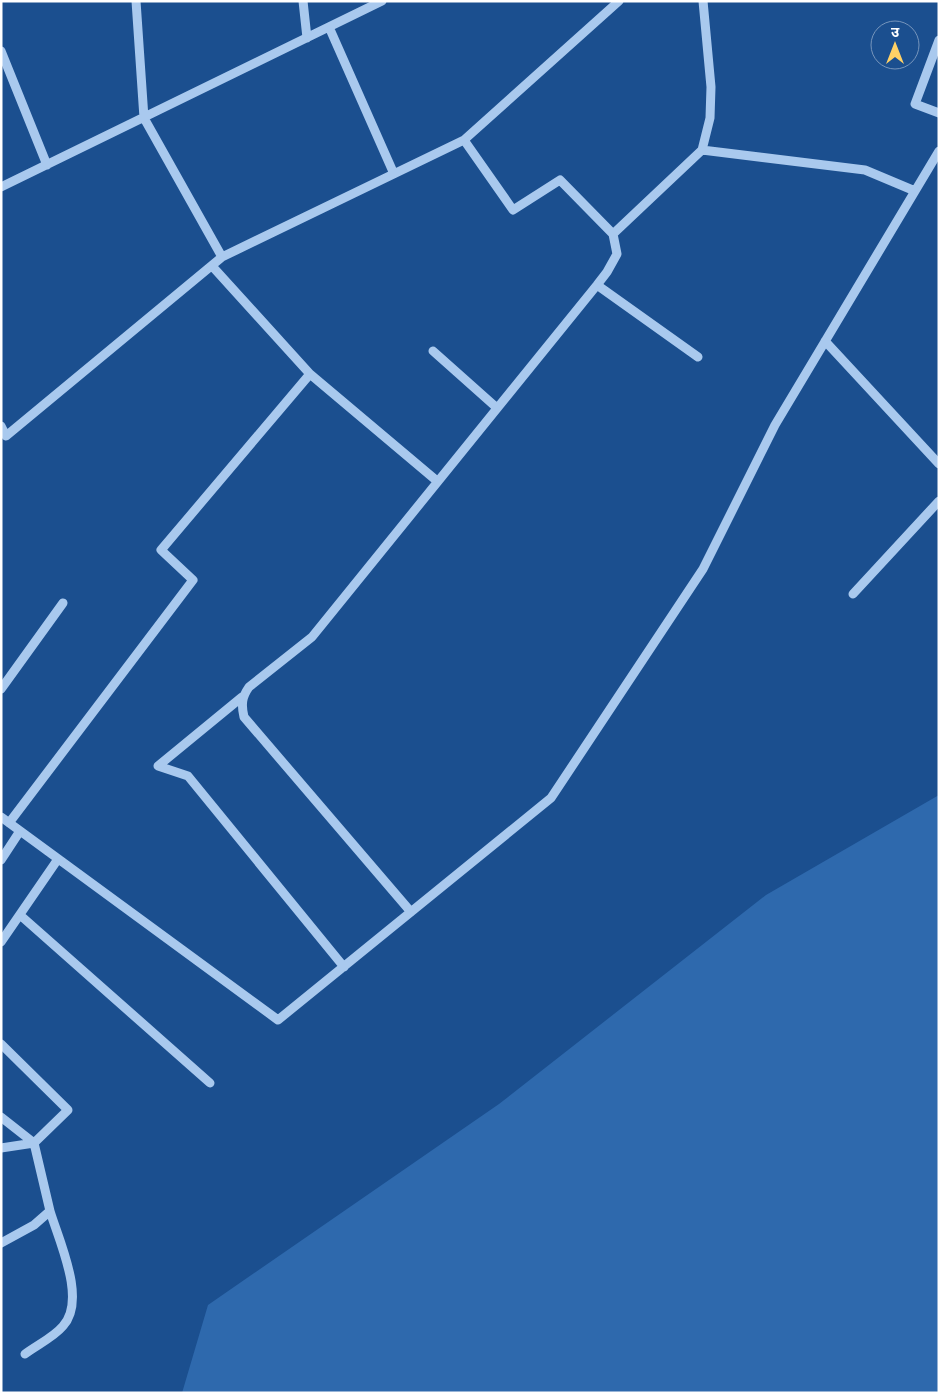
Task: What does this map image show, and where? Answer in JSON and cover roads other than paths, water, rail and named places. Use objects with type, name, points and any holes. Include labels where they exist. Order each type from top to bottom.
[{"type":"street","points":[[136,1],[144,118],[222,257]]},
{"type":"street","points":[[302,1],[307,38]]},
{"type":"street","points":[[1,188],[382,1]]},
{"type":"street","points":[[1,426],[3,438],[222,257],[464,140],[619,1]]},
{"type":"street","points":[[612,234],[702,150],[710,118],[710,87],[703,1]]},
{"type":"street","points":[[330,27],[394,174]]},
{"type":"street","points":[[939,40],[915,104],[939,113]]},
{"type":"street","points":[[1,51],[47,165]]},
{"type":"street","points":[[344,967],[188,776],[158,766],[242,696],[249,687],[312,637],[597,285],[618,254],[612,234],[560,180],[513,210],[464,140]]},
{"type":"street","points":[[702,150],[866,170],[915,191]]},
{"type":"street","points":[[1,817],[278,1020],[551,798],[703,569],[775,425],[939,151]]},
{"type":"street","points":[[212,266],[310,374],[437,481]]},
{"type":"street","points":[[597,285],[698,357]]},
{"type":"street","points":[[825,341],[939,464]]},
{"type":"street","points":[[433,351],[497,408]]},
{"type":"street","points":[[9,823],[193,580],[161,550],[310,374]]},
{"type":"street","points":[[853,594],[939,501]]},
{"type":"street","points":[[1,689],[63,603]]},
{"type":"street","points":[[242,696],[244,717],[411,912]]},
{"type":"street","points":[[1,860],[20,831]]},
{"type":"street","points":[[1,942],[58,860]]},
{"type":"street","points":[[20,915],[210,1083]]},
{"type":"street","points":[[1,1044],[68,1110],[34,1143],[1,1148]]},
{"type":"street","points":[[1,1117],[34,1143],[50,1211],[72,1282],[74,1300],[71,1316],[63,1328],[25,1354]]},
{"type":"street","points":[[1,1243],[34,1226],[50,1211]]}]
